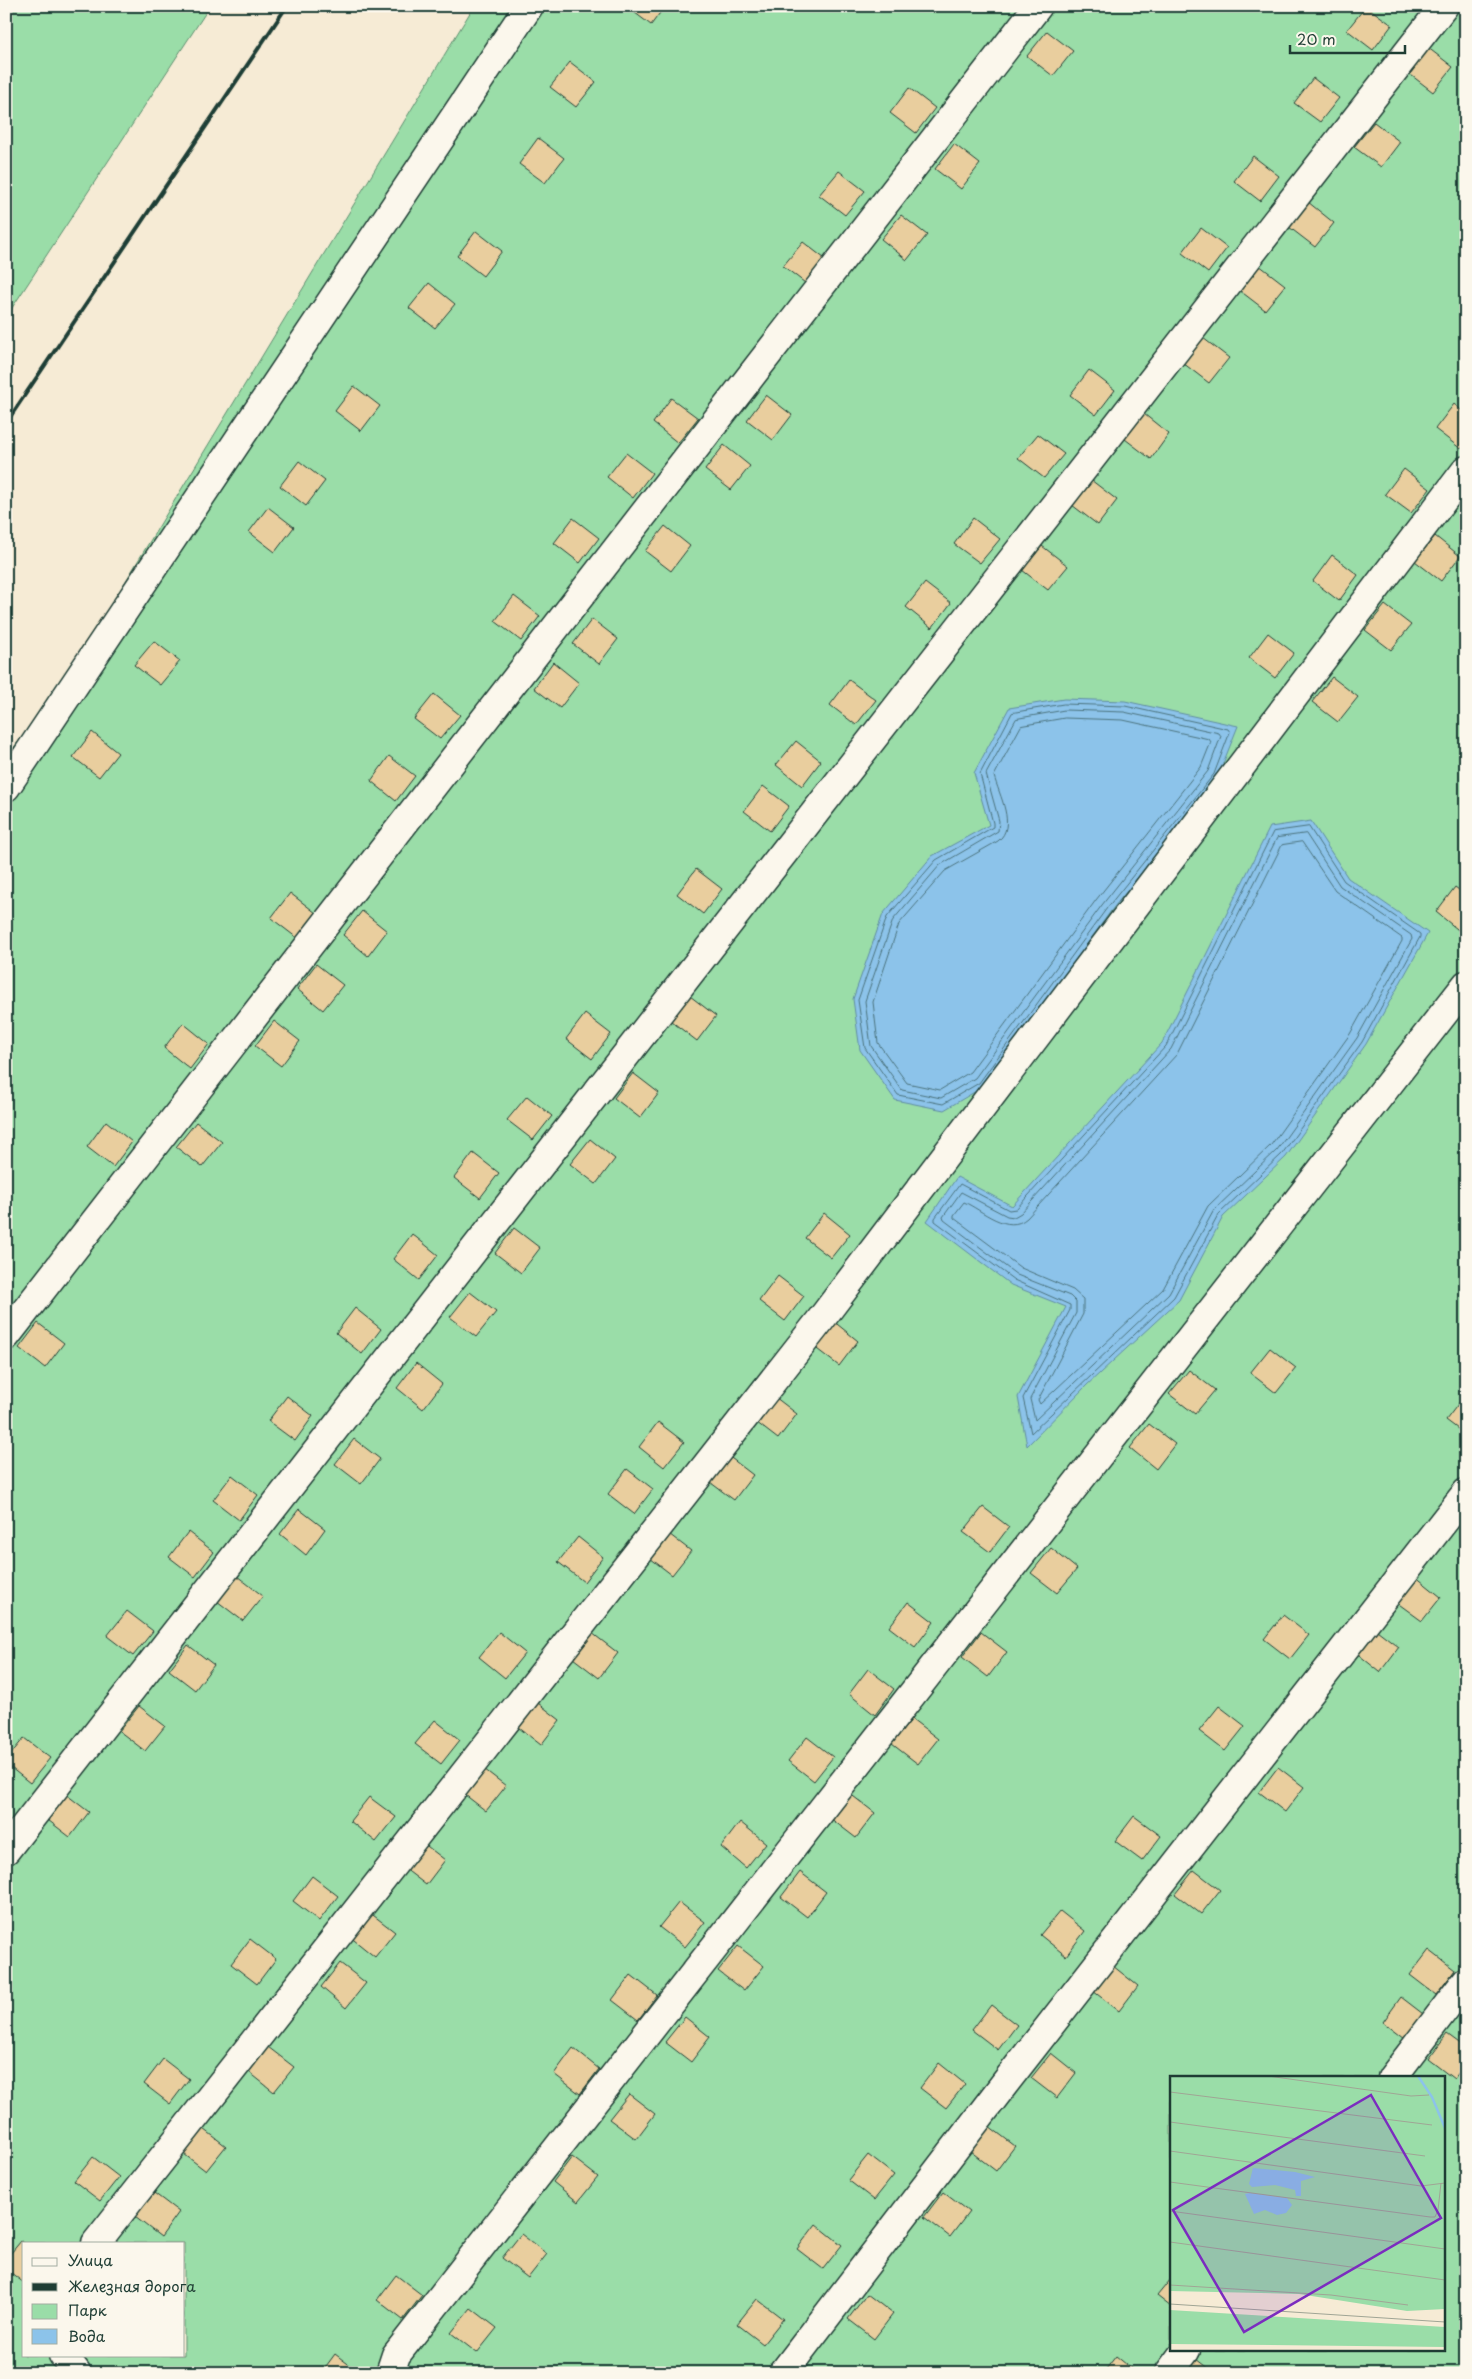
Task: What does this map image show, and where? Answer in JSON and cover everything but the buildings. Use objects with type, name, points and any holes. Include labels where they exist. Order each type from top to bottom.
[{"type":"lane","points":[[6,787],[529,6]]},
{"type":"lane","points":[[6,1336],[1038,6]]},
{"type":"lane","points":[[6,1850],[1444,6]]},
{"type":"lane","points":[[97,2242],[820,1322],[1466,470]]},
{"type":"lane","points":[[390,2373],[396,2355],[1466,985]]},
{"type":"lane","points":[[783,2373],[1005,2083],[1466,1493]]},
{"type":"lane","points":[[1394,2076],[1466,1981]]},
{"type":"lane","points":[[1169,2373],[1185,2352]]},
{"type":"lane","points":[[64,2356],[77,2373]]},
{"type":"green space","points":[[6,6],[210,6],[6,317]]},
{"type":"green space","points":[[474,6],[1466,6],[1466,2373],[6,2373],[6,757],[58,693]]},
{"type":"water","points":[[1064,699],[1125,701],[1238,726],[1218,776],[1111,911],[983,1087],[944,1110],[895,1100],[860,1050],[853,999],[883,914],[932,856],[989,825],[974,773],[1009,708]]},
{"type":"water","points":[[1311,821],[1348,878],[1428,933],[1366,1044],[1286,1157],[1223,1217],[1179,1300],[1087,1385],[1027,1446],[1018,1397],[1066,1307],[1011,1285],[927,1221],[957,1177],[1012,1206],[1162,1043],[1270,827]]},
{"type":"railway","points":[[6,423],[287,6]]}]
